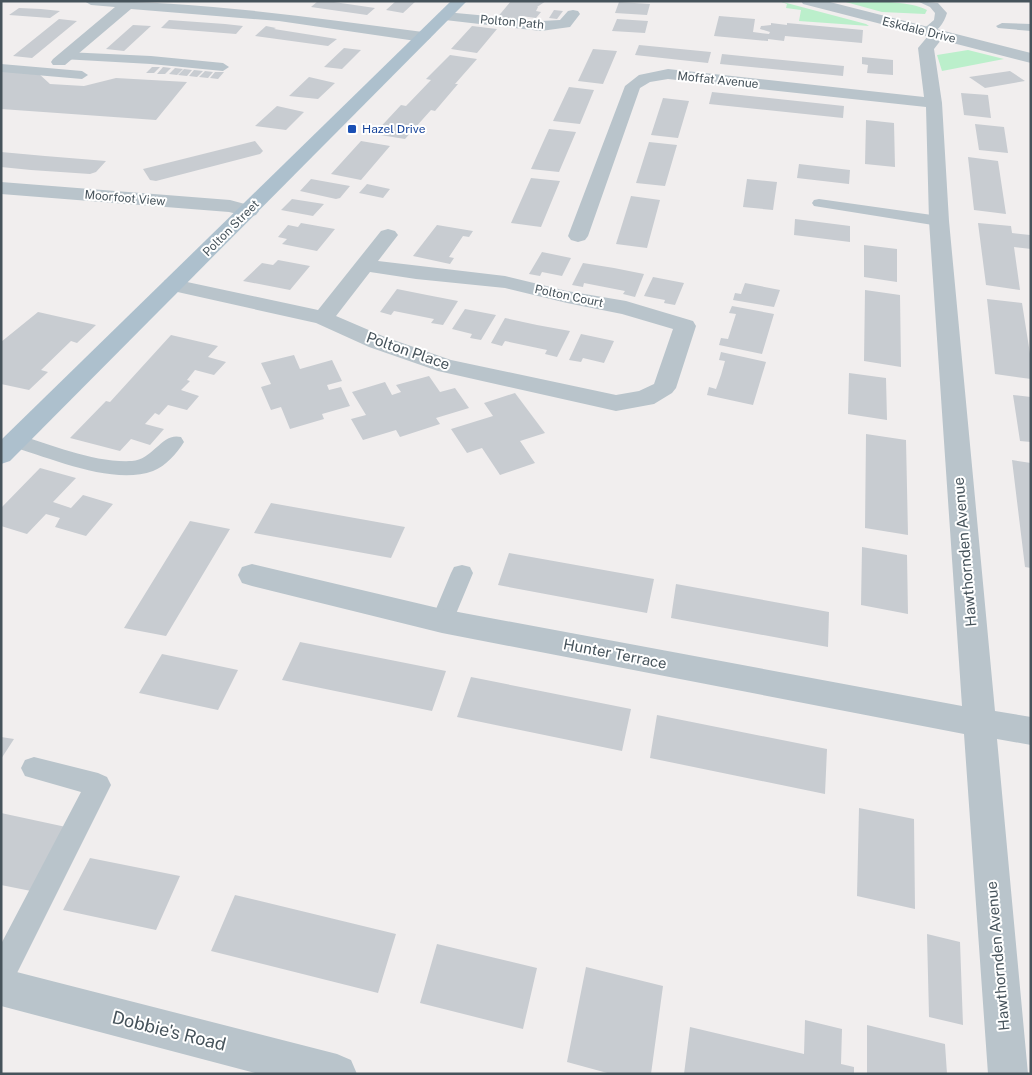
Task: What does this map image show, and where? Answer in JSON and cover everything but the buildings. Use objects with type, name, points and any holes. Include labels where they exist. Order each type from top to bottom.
[{"type":"main road","name":"Polton Street","points":[[1,455],[460,1]]},
{"type":"street","points":[[90,1],[279,17],[423,37]]},
{"type":"street","points":[[246,14],[258,1]]},
{"type":"street","name":"Eskdale Drive","points":[[808,1],[1031,58]]},
{"type":"street","points":[[62,59],[128,4]]},
{"type":"street","name":"Polton Path","points":[[445,16],[540,26],[565,24],[573,14]]},
{"type":"street","name":"Hawthornden Avenue","points":[[932,33],[926,48],[926,65],[934,103],[939,221],[1008,1074]]},
{"type":"street","name":"Moffat Avenue","points":[[578,236],[633,86],[645,78],[668,74],[934,103]]},
{"type":"street","name":"Moorfoot View","points":[[1,188],[230,206],[249,210]]},
{"type":"street","points":[[323,318],[388,235]]},
{"type":"street","name":"Polton Court","points":[[365,265],[416,273],[505,282],[567,297],[626,308],[685,326],[664,388],[645,398]]},
{"type":"street","name":"Polton Place","points":[[173,285],[323,318],[377,342],[446,366],[616,403],[645,398]]},
{"type":"street","name":"Hunter Terrace","points":[[252,574],[442,621],[979,723],[1031,731]]},
{"type":"street","name":"Dobbie's Road","points":[[1,988],[337,1074]]},
{"type":"lane","points":[[922,1],[934,5],[941,13],[932,33]]},
{"type":"lane","points":[[1002,26],[1031,28]]},
{"type":"lane","points":[[62,59],[151,60],[223,67]]},
{"type":"lane","points":[[1,68],[82,75]]},
{"type":"lane","points":[[819,203],[939,221]]},
{"type":"lane","points":[[16,441],[114,468],[143,467],[165,454],[174,442]]},
{"type":"lane","points":[[442,621],[462,573]]},
{"type":"lane","points":[[1,975],[98,785],[34,768]]},
{"type":"green space","points":[[779,1],[869,26],[799,21],[801,10],[786,8],[787,4]]},
{"type":"green space","points":[[842,1],[909,4],[927,10],[925,14],[882,12]]},
{"type":"green space","points":[[968,50],[1004,59],[942,71],[937,55]]},
{"type":"place","name":"Hazel Drive","points":[[352,129]]}]
